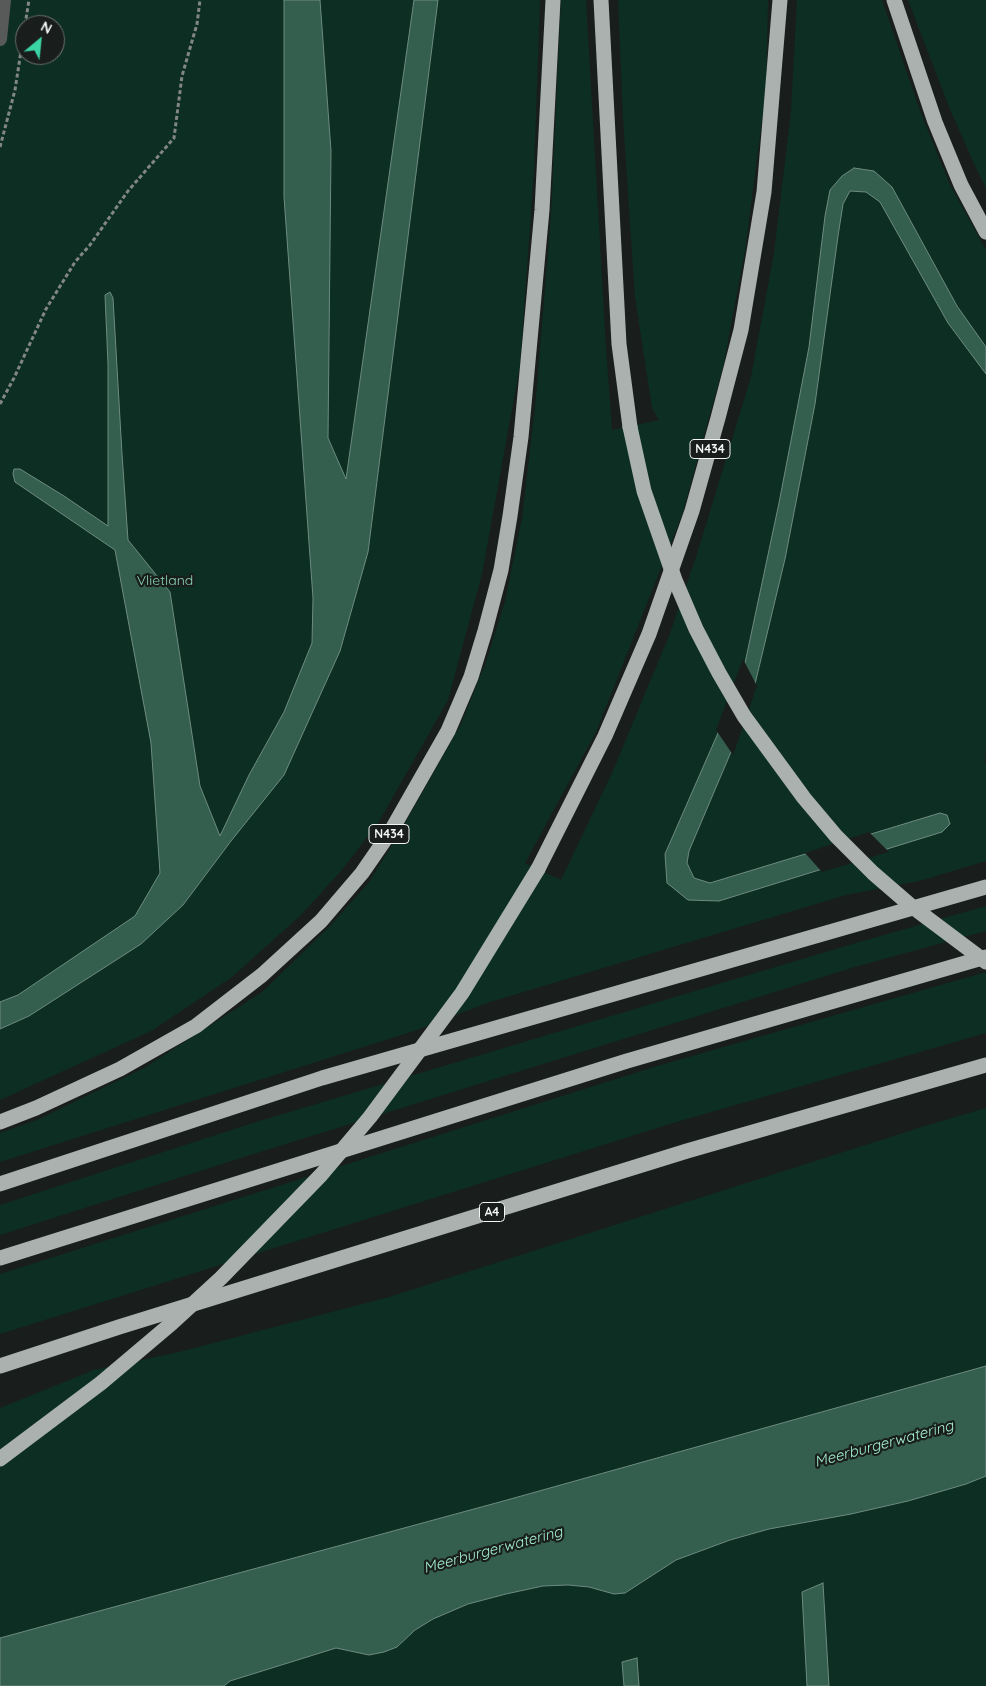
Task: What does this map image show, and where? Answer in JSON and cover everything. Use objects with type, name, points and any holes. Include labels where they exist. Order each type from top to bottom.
[{"type":"highway","name":"N434","points":[[0,1122],[36,1108],[120,1069],[196,1026],[262,974],[321,921],[362,873],[391,831],[448,730],[470,677],[485,631],[501,570],[510,516],[521,437],[542,210],[554,0]]},
{"type":"highway","points":[[601,0],[612,252],[619,344],[630,427],[644,491],[675,580],[714,664],[744,716],[804,798],[836,836],[873,873],[910,906],[986,962]]},
{"type":"highway","name":"N434","points":[[0,1459],[101,1383],[172,1323],[221,1278],[321,1175],[370,1118],[462,993],[538,869],[605,736],[649,634],[692,511],[718,418],[741,330],[764,192],[780,0]]},
{"type":"highway","points":[[894,0],[935,122],[962,185],[986,232]]},
{"type":"highway","points":[[0,1184],[322,1078],[986,887]]},
{"type":"highway","points":[[0,1258],[627,1061],[986,957]]},
{"type":"highway","name":"A4","points":[[0,1366],[119,1327],[687,1151],[986,1065]]},
{"type":"street","points":[[0,39],[4,0]]},
{"type":"path","points":[[27,15],[29,0]]},
{"type":"path","points":[[0,404],[46,309],[75,262],[90,245],[128,190],[174,138],[182,76],[197,24],[200,0]]},
{"type":"path","points":[[0,147],[18,65]]},
{"type":"green space","name":"Vlietland","points":[[0,0],[299,0],[333,610],[271,763],[220,842],[147,922],[0,1017]]},
{"type":"green space","points":[[320,0],[414,0],[346,480],[328,438],[331,151]]},
{"type":"green space","points":[[438,0],[540,0],[534,171],[520,365],[482,574],[448,700],[378,823],[341,871],[302,914],[232,977],[151,1031],[0,1100],[0,1029],[29,1016],[183,905],[231,841],[368,552]]},
{"type":"green space","points":[[561,0],[586,0],[612,430],[659,420],[652,408],[635,297],[623,117],[618,0],[768,0],[766,89],[745,251],[723,367],[682,515],[596,732],[525,863],[561,880],[612,773],[669,636],[697,554],[751,377],[774,253],[791,112],[797,0],[882,0],[920,111],[950,185],[986,250],[986,347],[957,306],[892,187],[854,168],[825,216],[809,347],[779,503],[745,663],[718,733],[665,854],[719,901],[887,850],[807,855],[710,883],[694,878],[687,863],[689,851],[731,752],[755,684],[785,559],[815,404],[843,204],[850,191],[866,192],[880,202],[948,323],[986,374],[986,861],[919,881],[846,895],[490,1002],[414,1031],[0,1162],[0,1133],[39,1119],[144,1068],[262,992],[330,926],[369,882],[399,834],[461,724],[486,662],[505,601],[522,518],[536,397],[551,215]]},
{"type":"green space","points":[[908,0],[986,0],[986,188],[949,107]]},
{"type":"green space","points":[[986,906],[986,931],[858,966],[0,1235],[0,1205],[256,1122]]},
{"type":"green space","points":[[986,972],[986,1033],[673,1123],[0,1334],[0,1274],[657,1066]]},
{"type":"green space","points":[[986,1108],[986,1366],[507,1500],[0,1638],[0,1408],[94,1370],[179,1352],[389,1297]]},
{"type":"green space","points":[[986,1476],[986,1686],[829,1686],[823,1583],[802,1592],[807,1686],[639,1686],[637,1659],[622,1662],[624,1686],[224,1686],[230,1681],[336,1648],[369,1655],[397,1647],[415,1630],[433,1619],[468,1604],[506,1594],[543,1586],[568,1585],[625,1593],[676,1560],[730,1540],[769,1529],[908,1501]]},
{"type":"water","points":[[284,0],[320,0],[331,151],[328,438],[346,479],[414,0],[438,0],[368,552],[340,651],[284,775],[183,905],[141,944],[29,1016],[0,1029],[0,1002],[18,995],[135,916],[160,873],[151,743],[115,550],[15,482],[13,474],[14,469],[20,469],[108,526],[108,364],[105,295],[110,292],[113,298],[128,540],[170,592],[200,786],[220,836],[249,775],[284,712],[312,643],[313,598],[284,197]]},
{"type":"water","points":[[854,168],[874,171],[892,187],[957,306],[986,347],[986,374],[948,323],[880,202],[866,192],[850,191],[843,204],[815,404],[785,559],[755,684],[731,752],[689,851],[687,863],[694,878],[710,883],[940,813],[947,815],[950,824],[942,832],[719,901],[688,900],[667,883],[665,854],[718,733],[745,663],[779,503],[809,347],[825,216],[830,190],[842,176]]},
{"type":"water","name":"Meerburgerwatering","points":[[986,1366],[986,1476],[966,1484],[908,1501],[769,1529],[730,1540],[676,1560],[625,1593],[614,1594],[589,1587],[568,1585],[543,1586],[506,1594],[468,1604],[433,1619],[415,1630],[397,1647],[384,1652],[369,1655],[336,1648],[230,1681],[224,1686],[0,1686],[0,1638],[507,1500]]},
{"type":"water","points":[[823,1583],[829,1686],[807,1686],[802,1592]]},
{"type":"water","points":[[637,1658],[639,1686],[624,1686],[622,1662]]},
{"type":"pier","points":[[743,659],[757,686],[733,755],[716,730]]},
{"type":"pier","points":[[869,832],[889,852],[822,872],[805,853]]}]
